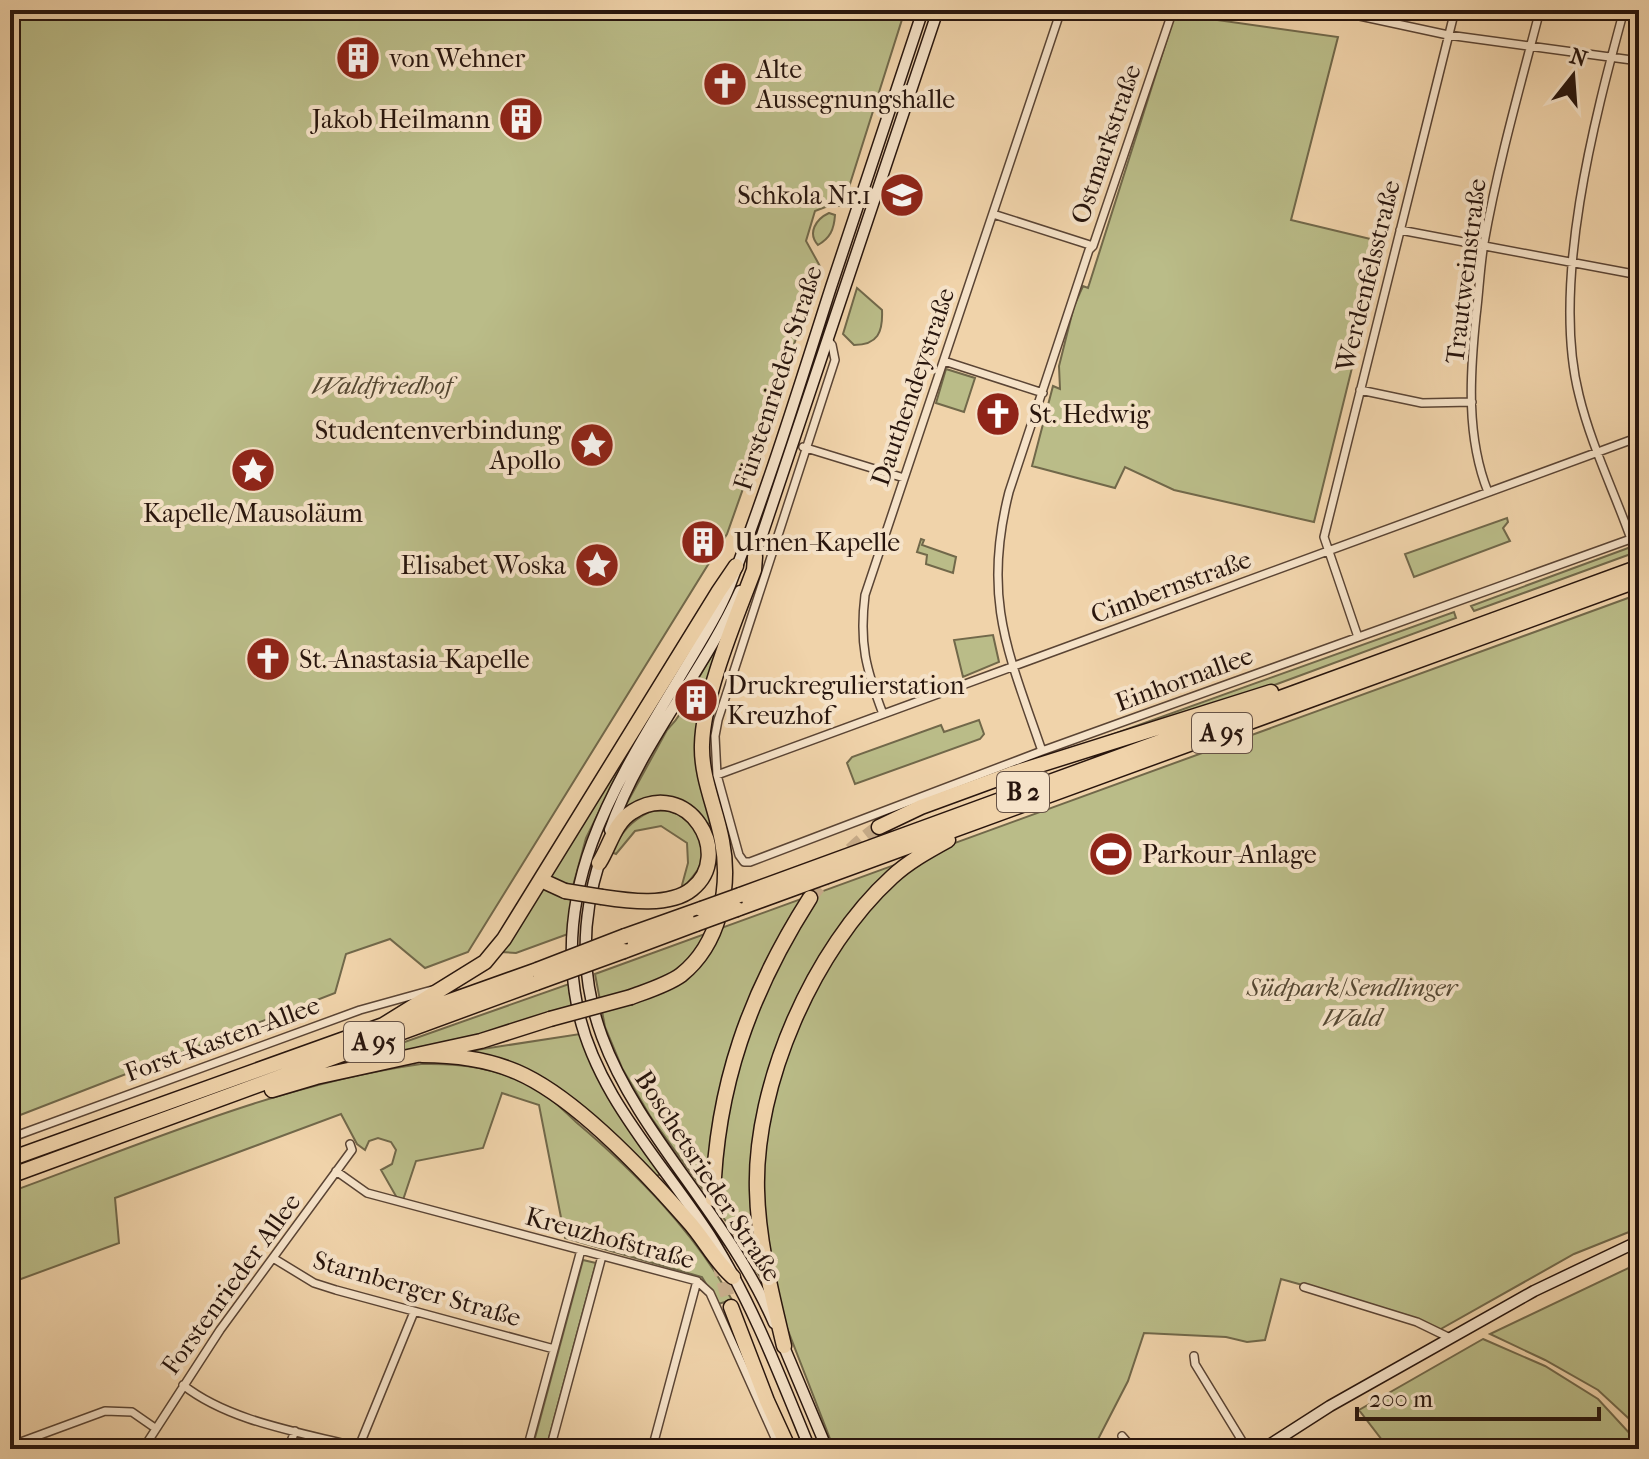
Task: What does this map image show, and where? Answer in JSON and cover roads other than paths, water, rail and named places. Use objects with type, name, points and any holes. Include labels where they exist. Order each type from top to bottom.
[{"type":"highway","points":[[213,1102],[240,1099],[316,1077],[481,1041],[631,997],[681,975],[706,945],[720,914],[725,863],[704,774],[702,745],[706,713],[754,570],[761,560]]},
{"type":"highway","points":[[380,1027],[485,962],[504,939],[736,566]]},
{"type":"highway","name":"B 2","points":[[738,902],[1639,567]]},
{"type":"highway","name":"A 95","points":[[10,1176],[213,1102],[698,916],[977,823],[1639,580]]},
{"type":"highway","points":[[879,827],[921,807],[1054,760],[1285,688],[1307,689]]},
{"type":"highway","points":[[541,880],[565,891],[602,897],[643,901],[670,898],[691,890],[702,877],[708,846],[704,832],[686,810],[671,804],[651,804],[632,812],[619,824],[599,863]]},
{"type":"highway","points":[[784,1346],[762,1244],[757,1189],[763,1118],[779,1058],[797,1013],[834,947],[862,907],[914,860],[977,823]]},
{"type":"highway","points":[[713,1199],[717,1138],[731,1065],[768,969],[810,898]]},
{"type":"highway","points":[[380,1027],[536,976]]},
{"type":"highway","name":"A 95","points":[[10,1159],[380,1027]]},
{"type":"highway","points":[[422,1055],[471,1059],[502,1066],[536,1081],[648,1177],[689,1222],[722,1268],[733,1277]]},
{"type":"highway","points":[[731,1307],[762,1390],[789,1449]]},
{"type":"main road","name":"Fürstenrieder Straße","points":[[573,922],[587,854],[605,808],[716,614],[736,566],[764,492],[923,10]]},
{"type":"main road","name":"Fürstenrieder Straße","points":[[589,918],[599,863],[616,814],[761,560],[793,444],[938,10]]},
{"type":"main road","points":[[856,212],[869,216]]},
{"type":"main road","name":"Boschetsrieder Straße","points":[[589,918],[585,951],[591,1006],[599,1035],[615,1071],[750,1275],[827,1449]]},
{"type":"main road","name":"Boschetsrieder Straße","points":[[573,922],[572,956],[578,1008],[586,1038],[602,1076],[630,1124],[695,1213],[733,1277],[764,1340],[810,1449]]},
{"type":"main road","points":[[1263,1449],[1330,1406],[1534,1291],[1639,1241]]},
{"type":"street","name":"Dauthendeystraße","points":[[883,714],[863,658],[864,603],[1061,10]]},
{"type":"street","name":"Ostmarkstraße","points":[[1042,751],[1013,667],[999,608],[997,550],[1009,492],[1173,10]]},
{"type":"street","points":[[1204,10],[1240,12]]},
{"type":"street","points":[[1332,10],[1448,35],[1639,61]]},
{"type":"street","name":"Werdenfelsstraße","points":[[1327,551],[1324,537],[1455,10]]},
{"type":"street","name":"Trautweinstraße","points":[[1488,492],[1479,470],[1472,402],[1473,350],[1484,247],[1498,174],[1540,10]]},
{"type":"street","points":[[1624,10],[1589,157],[1572,263],[1571,323],[1578,394],[1597,452],[1635,537]]},
{"type":"street","points":[[993,214],[1093,246]]},
{"type":"street","points":[[1400,230],[1639,275]]},
{"type":"street","name":"Fürstenrieder Straße","points":[[744,862],[739,855],[717,775],[715,736],[761,560],[805,448],[835,360],[828,340]]},
{"type":"street","points":[[944,361],[1043,393]]},
{"type":"street","points":[[1360,390],[1422,403],[1472,402]]},
{"type":"street","name":"Cimbernstraße","points":[[717,775],[1639,437]]},
{"type":"street","points":[[793,444],[904,478]]},
{"type":"street","name":"Einhornallee","points":[[744,862],[1635,537]]},
{"type":"street","points":[[1327,551],[1358,637]]},
{"type":"street","name":"Forst-Kasten-Allee","points":[[10,1138],[360,1010],[449,985]]},
{"type":"street","name":"Forstenrieder Allee","points":[[143,1449],[183,1385],[352,1150],[350,1144]]},
{"type":"street","name":"Kreuzhofstraße","points":[[336,1171],[367,1193],[697,1281],[710,1293],[780,1449]]},
{"type":"street","points":[[527,1449],[581,1250]]},
{"type":"street","points":[[550,1449],[602,1256]]},
{"type":"street","name":"Starnberger Straße","points":[[273,1258],[314,1283],[554,1349]]},
{"type":"street","points":[[652,1449],[697,1281]]},
{"type":"street","points":[[1304,1287],[1417,1322],[1450,1338]]},
{"type":"street","points":[[183,1385],[202,1400],[225,1410],[361,1448],[414,1312]]},
{"type":"street","points":[[1194,1356],[1195,1364],[1247,1449]]},
{"type":"street","points":[[10,1446],[105,1411],[132,1412],[155,1428]]},
{"type":"street","points":[[288,1449],[295,1431]]},
{"type":"street","points":[[1635,1449],[1637,1433]]},
{"type":"street","points":[[1122,1436],[1133,1449]]},
{"type":"tunnel","points":[[810,898],[842,860],[879,827]]},
{"type":"tunnel","points":[[713,1199],[718,1254],[731,1307]]},
{"type":"place","name":"von Wehner","points":[[358,58]]},
{"type":"place","name":"Alte Aussegnungshalle","points":[[725,84]]},
{"type":"place","name":"Jakob Heilmann","points":[[521,119]]},
{"type":"place","name":"Schkola Nr.1","points":[[902,195]]},
{"type":"place","name":"St. Hedwig","points":[[998,414]]},
{"type":"place","name":"Studentenverbindung Apollo","points":[[592,445]]},
{"type":"place","name":"Kapelle/Mausoläum","points":[[253,470]]},
{"type":"place","name":"Urnen-Kapelle","points":[[703,542]]},
{"type":"place","name":"Elisabet Woska","points":[[597,565]]},
{"type":"place","name":"St.-Anastasia-Kapelle","points":[[268,659]]},
{"type":"place","name":"Druckregulierstation Kreuzhof","points":[[696,700]]},
{"type":"place","name":"Parkour-Anlage","points":[[1111,854]]},
{"type":"park label","name":"Waldfriedhof","points":[[382,385]]},
{"type":"park label","name":"Südpark/Sendlinger Wald","points":[[1352,1002]]}]
